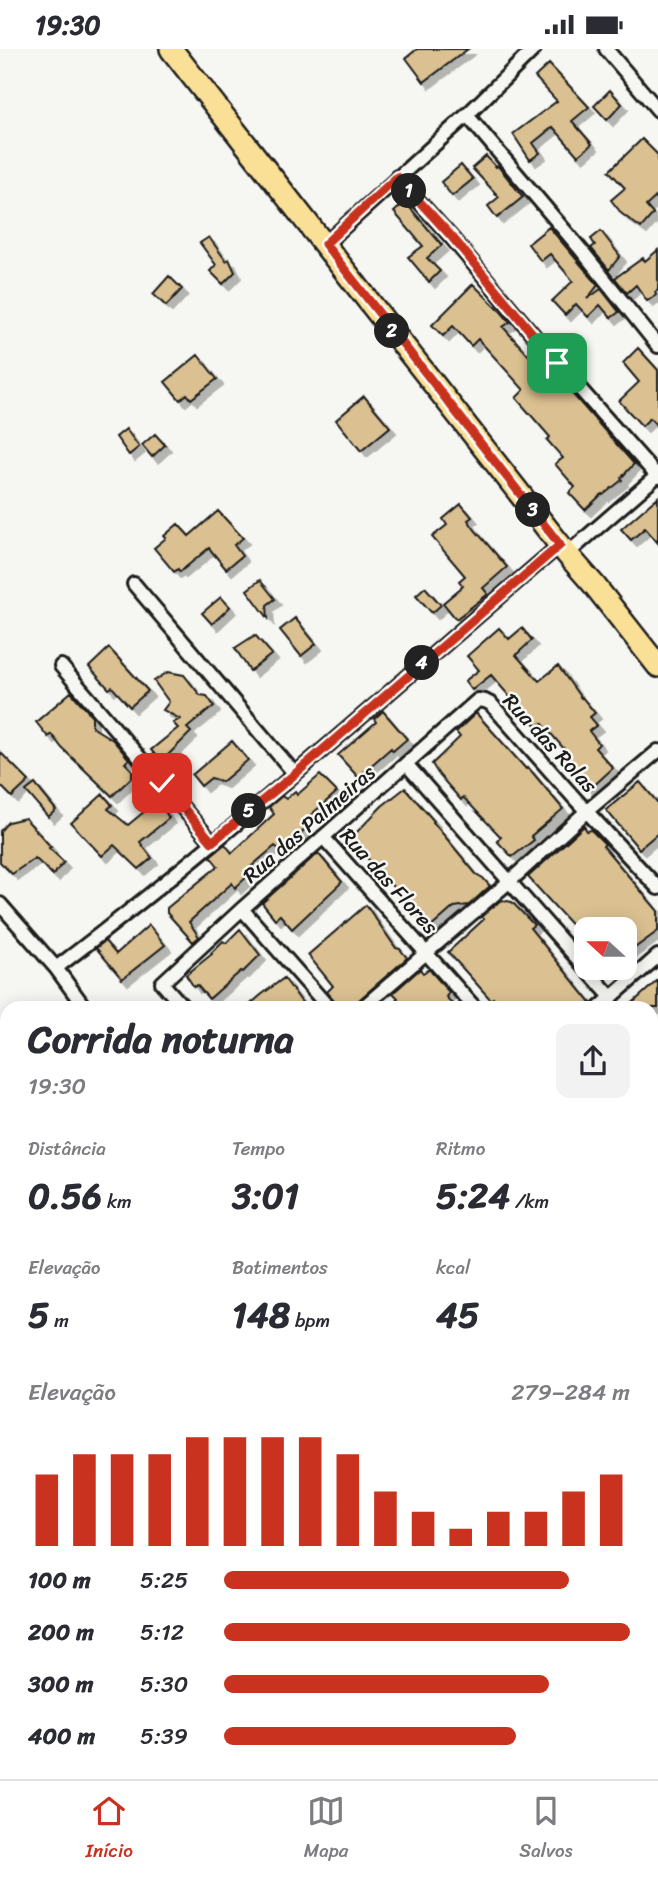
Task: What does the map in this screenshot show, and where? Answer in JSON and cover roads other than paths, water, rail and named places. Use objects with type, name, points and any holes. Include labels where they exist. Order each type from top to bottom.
[{"type":"main road","points":[[171,49],[658,666]]},
{"type":"street","points":[[325,244],[467,115],[534,49]]},
{"type":"street","points":[[606,49],[658,110]]},
{"type":"street","points":[[467,115],[658,346]]},
{"type":"street","points":[[56,968],[131,911],[564,550],[658,476],[397,177]]},
{"type":"street","points":[[134,584],[295,774]]},
{"type":"street","points":[[61,666],[212,842]]},
{"type":"street","name":"Rua das Palmeiras","points":[[178,1001],[162,983],[478,700],[485,701]]},
{"type":"street","name":"Rua das Rolas","points":[[485,701],[491,704],[658,888]]},
{"type":"street","points":[[370,1001],[658,751]]},
{"type":"street","points":[[407,765],[611,997]]},
{"type":"street","name":"Rua das Flores","points":[[323,837],[469,1001]]},
{"type":"street","points":[[0,904],[56,968],[80,1001]]},
{"type":"street","points":[[242,909],[323,1001]]},
{"type":"street","points":[[607,1001],[658,956]]}]
